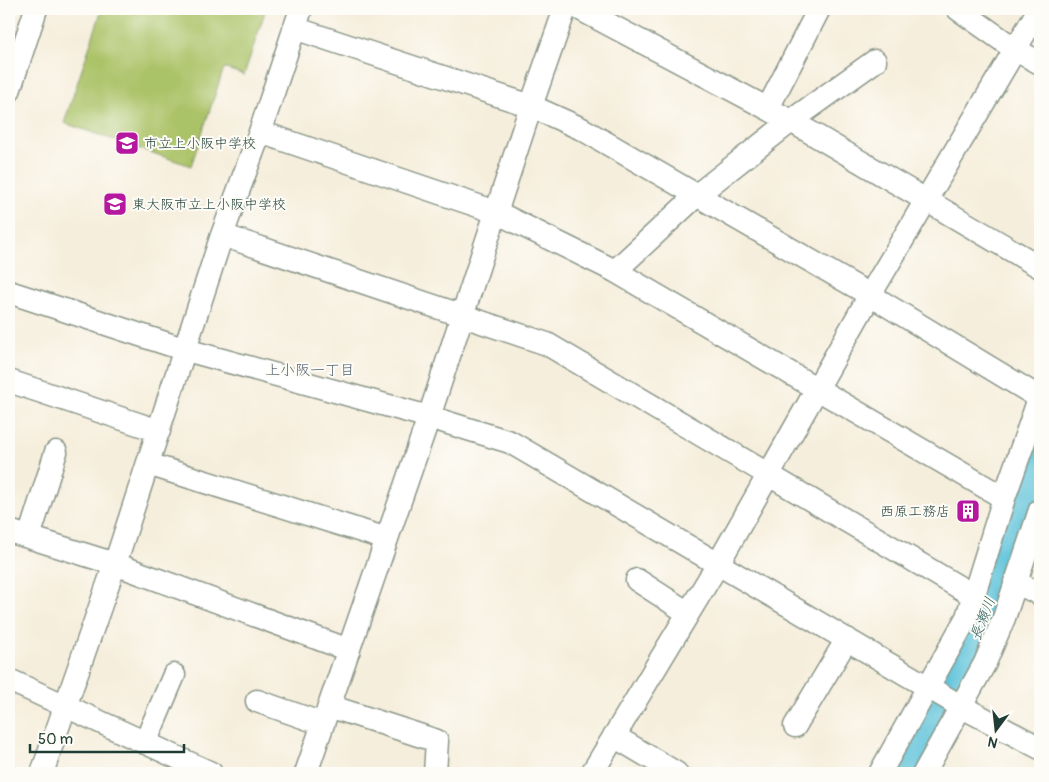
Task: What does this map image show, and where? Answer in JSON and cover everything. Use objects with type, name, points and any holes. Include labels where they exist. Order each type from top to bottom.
[{"type":"street","points":[[9,90],[18,31],[36,9]]},
{"type":"street","points":[[306,773],[429,417],[530,106],[566,9]]},
{"type":"street","points":[[580,9],[768,108],[1040,267]]},
{"type":"street","points":[[768,108],[819,9]]},
{"type":"street","points":[[958,9],[1016,50],[1040,63]]},
{"type":"street","points":[[592,773],[718,564],[870,295],[1039,9]]},
{"type":"street","points":[[42,773],[115,564],[222,235],[260,132],[297,18],[530,106],[582,128],[870,295],[1040,397],[1004,498],[967,617],[880,773]]},
{"type":"street","points":[[615,271],[697,195],[791,121],[875,61]]},
{"type":"street","points":[[260,132],[496,212],[615,271],[1004,498]]},
{"type":"street","points":[[222,235],[547,344],[974,596]]},
{"type":"street","points":[[9,292],[186,350],[429,417],[510,442],[962,707],[1040,748]]},
{"type":"street","points":[[9,381],[159,431]]},
{"type":"street","points":[[56,452],[19,534],[115,564],[348,650]]},
{"type":"street","points":[[148,464],[387,539]]},
{"type":"street","points":[[929,771],[986,663],[1004,618],[1040,510]]},
{"type":"street","points":[[637,580],[688,613]]},
{"type":"street","points":[[1015,582],[1040,594]]},
{"type":"street","points":[[795,726],[847,639]]},
{"type":"street","points":[[145,743],[174,675]]},
{"type":"street","points":[[9,680],[211,773]]},
{"type":"street","points":[[257,701],[437,741],[439,771]]},
{"type":"street","points":[[614,736],[676,773]]},
{"type":"green space","points":[[102,9],[266,9],[244,75],[224,68],[191,166],[64,123]]},
{"type":"waterway","name":"長瀬川","points":[[904,773],[980,633],[993,600],[1040,456]]},
{"type":"place","name":"市立上小阪中学校","points":[[127,143]]},
{"type":"place","name":"東大阪市立上小阪中学校","points":[[115,204]]},
{"type":"place","name":"西原工務店","points":[[968,511]]},
{"type":"district","name":"上小阪一丁目","points":[[310,370]]}]
